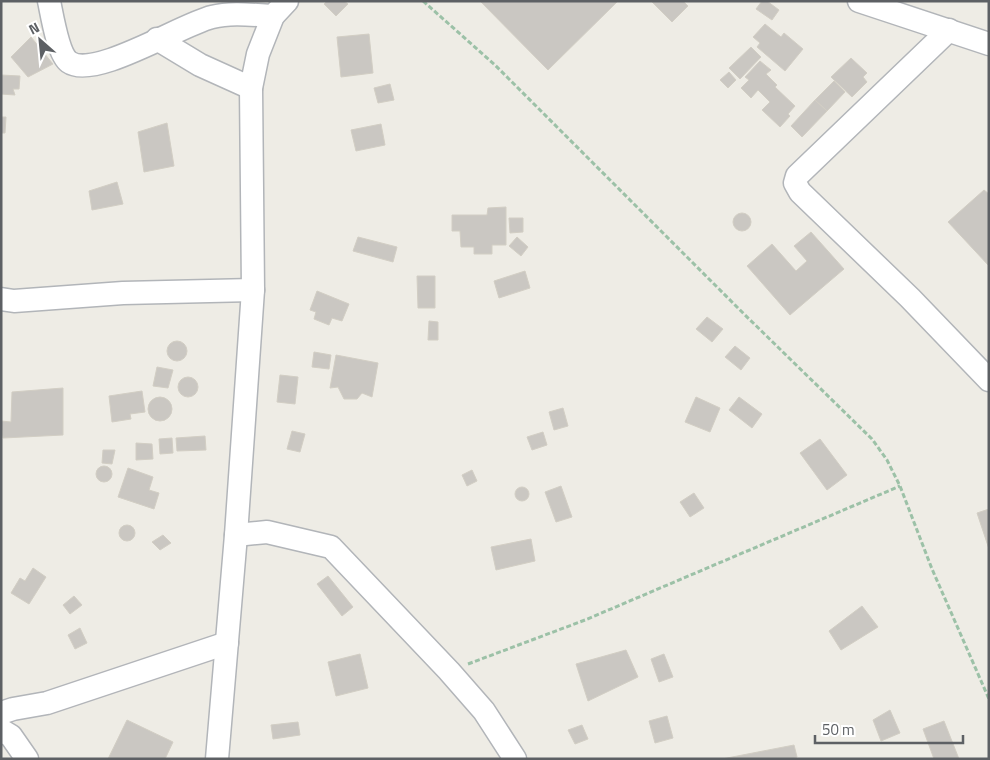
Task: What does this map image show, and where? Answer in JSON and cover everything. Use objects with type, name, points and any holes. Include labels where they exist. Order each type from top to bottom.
[{"type":"street","points":[[49,1],[62,54],[70,63],[87,66],[98,64],[211,17],[280,8]]},
{"type":"street","points":[[860,1],[989,44]]},
{"type":"street","points":[[217,759],[236,535],[253,290],[251,88],[258,54],[280,8]]},
{"type":"street","points":[[948,30],[797,176],[795,183],[800,192],[910,298],[989,380]]},
{"type":"street","points":[[158,39],[200,65],[251,88]]},
{"type":"street","points":[[1,300],[14,301],[123,293],[253,290]]},
{"type":"street","points":[[236,535],[267,532],[331,547],[449,671],[484,711],[515,759]]},
{"type":"street","points":[[1,713],[13,708],[47,703],[227,642]]},
{"type":"street","points":[[1,730],[11,736],[26,759]]},
{"type":"path","points":[[423,1],[495,64],[744,314],[872,439],[887,460],[900,486],[932,569],[989,699]]},
{"type":"path","points":[[449,671],[585,620],[900,486]]},
{"type":"building","points":[[327,1],[344,1],[348,4],[336,16],[324,4]]},
{"type":"building","points":[[480,1],[618,1],[548,70]]},
{"type":"building","points":[[651,1],[683,1],[688,6],[672,22]]},
{"type":"building","points":[[762,1],[767,1],[779,10],[772,20],[756,9]]},
{"type":"building","points":[[765,24],[781,37],[784,33],[803,49],[785,71],[757,47],[760,43],[753,37]]},
{"type":"building","points":[[369,34],[373,73],[341,77],[337,37]]},
{"type":"building","points":[[31,37],[53,64],[28,77],[11,57]]},
{"type":"building","points":[[751,47],[761,57],[740,79],[729,68]]},
{"type":"building","points":[[851,58],[867,73],[863,77],[867,82],[852,97],[831,77]]},
{"type":"building","points":[[760,61],[771,70],[766,74],[777,85],[775,87],[795,106],[788,114],[790,116],[780,127],[762,110],[770,102],[758,90],[751,98],[741,88],[749,80],[745,77]]},
{"type":"building","points":[[729,72],[736,80],[728,88],[720,80]]},
{"type":"building","points":[[1,75],[20,76],[19,89],[13,89],[15,95],[1,94]]},
{"type":"building","points":[[834,81],[845,92],[827,111],[815,100]]},
{"type":"building","points":[[390,84],[394,100],[378,103],[374,88]]},
{"type":"building","points":[[815,100],[827,111],[802,137],[791,126]]},
{"type":"building","points":[[1,117],[6,117],[5,133],[1,133]]},
{"type":"building","points":[[167,123],[174,166],[144,172],[138,132]]},
{"type":"building","points":[[381,124],[385,145],[356,151],[351,130]]},
{"type":"building","points":[[117,182],[123,204],[92,210],[89,191]]},
{"type":"building","points":[[984,190],[989,194],[989,266],[948,222]]},
{"type":"building","points":[[506,207],[506,245],[492,245],[492,254],[474,254],[474,247],[461,247],[460,231],[452,231],[452,215],[487,215],[488,208]]},
{"type":"building","points":[[742,213],[748,216],[751,222],[748,228],[742,231],[736,228],[733,222],[736,216]]},
{"type":"building","points":[[509,218],[523,218],[523,232],[510,233]]},
{"type":"building","points":[[811,232],[844,269],[790,315],[747,266],[772,244],[796,271],[807,261],[794,246]]},
{"type":"building","points":[[358,237],[397,247],[393,262],[353,251]]},
{"type":"building","points":[[517,237],[528,247],[521,256],[509,246]]},
{"type":"building","points":[[525,271],[530,288],[499,298],[494,281]]},
{"type":"building","points":[[417,276],[435,276],[435,308],[418,308]]},
{"type":"building","points":[[317,291],[349,304],[342,321],[332,318],[329,325],[314,319],[316,312],[310,310]]},
{"type":"building","points":[[707,317],[723,329],[712,342],[696,329]]},
{"type":"building","points":[[429,321],[438,322],[438,340],[428,340]]},
{"type":"building","points":[[177,341],[184,344],[187,351],[184,358],[177,361],[170,358],[167,351],[170,344]]},
{"type":"building","points":[[735,346],[750,358],[741,370],[725,357]]},
{"type":"building","points":[[314,352],[331,355],[329,369],[312,367]]},
{"type":"building","points":[[336,355],[378,363],[372,397],[362,393],[357,399],[344,399],[338,387],[330,388]]},
{"type":"building","points":[[157,367],[173,370],[168,388],[153,386]]},
{"type":"building","points":[[280,375],[298,377],[295,404],[277,402]]},
{"type":"building","points":[[184,377],[192,377],[198,383],[198,391],[192,397],[184,397],[178,391],[178,383]]},
{"type":"building","points":[[63,388],[63,435],[3,438],[1,421],[11,422],[12,392]]},
{"type":"building","points":[[142,391],[145,412],[130,414],[131,419],[112,422],[109,396]]},
{"type":"building","points":[[160,397],[165,398],[171,404],[171,414],[165,420],[160,421],[155,420],[149,414],[148,409],[149,404],[155,398]]},
{"type":"building","points":[[696,397],[720,408],[710,432],[685,422]]},
{"type":"building","points":[[739,397],[762,414],[752,428],[729,410]]},
{"type":"building","points":[[563,408],[568,426],[554,430],[549,412]]},
{"type":"building","points":[[292,431],[305,434],[300,452],[287,449]]},
{"type":"building","points":[[543,432],[547,445],[532,450],[527,437]]},
{"type":"building","points":[[205,436],[206,450],[177,451],[176,438]]},
{"type":"building","points":[[172,438],[173,453],[160,454],[159,439]]},
{"type":"building","points":[[820,439],[847,475],[827,490],[800,453]]},
{"type":"building","points":[[136,443],[152,444],[153,459],[136,460]]},
{"type":"building","points":[[103,450],[115,450],[112,464],[102,463]]},
{"type":"building","points":[[104,466],[112,474],[104,482],[96,474]]},
{"type":"building","points":[[128,468],[153,477],[149,490],[159,493],[154,509],[118,497]]},
{"type":"building","points":[[472,470],[477,481],[467,486],[462,475]]},
{"type":"building","points":[[561,486],[572,517],[556,522],[545,492]]},
{"type":"building","points":[[522,487],[527,489],[529,494],[527,499],[522,501],[517,499],[515,494],[517,489]]},
{"type":"building","points":[[694,493],[704,508],[690,517],[680,502]]},
{"type":"building","points":[[989,509],[989,549],[977,513]]},
{"type":"building","points":[[124,525],[130,525],[135,530],[133,539],[124,541],[119,536],[119,530]]},
{"type":"building","points":[[163,535],[171,543],[160,550],[152,542]]},
{"type":"building","points":[[531,539],[535,561],[496,570],[491,547]]},
{"type":"building","points":[[33,568],[46,577],[29,604],[11,593],[20,578],[25,581]]},
{"type":"building","points":[[328,576],[353,607],[342,616],[317,584]]},
{"type":"building","points":[[74,596],[82,605],[70,614],[63,605]]},
{"type":"building","points":[[862,606],[878,627],[841,650],[829,631]]},
{"type":"building","points":[[80,628],[87,643],[75,649],[68,635]]},
{"type":"building","points":[[626,650],[638,677],[588,701],[576,664]]},
{"type":"building","points":[[360,654],[368,688],[336,696],[328,662]]},
{"type":"building","points":[[664,654],[673,677],[659,682],[651,659]]},
{"type":"building","points":[[890,710],[900,733],[881,741],[873,720]]},
{"type":"building","points":[[667,716],[673,738],[655,743],[649,721]]},
{"type":"building","points":[[127,720],[173,742],[165,759],[108,759]]},
{"type":"building","points":[[944,721],[959,759],[934,759],[923,729]]},
{"type":"building","points":[[298,722],[300,735],[273,739],[271,725]]},
{"type":"building","points":[[582,725],[588,739],[575,744],[568,730]]},
{"type":"building","points":[[794,745],[797,757],[792,759],[722,759]]}]
